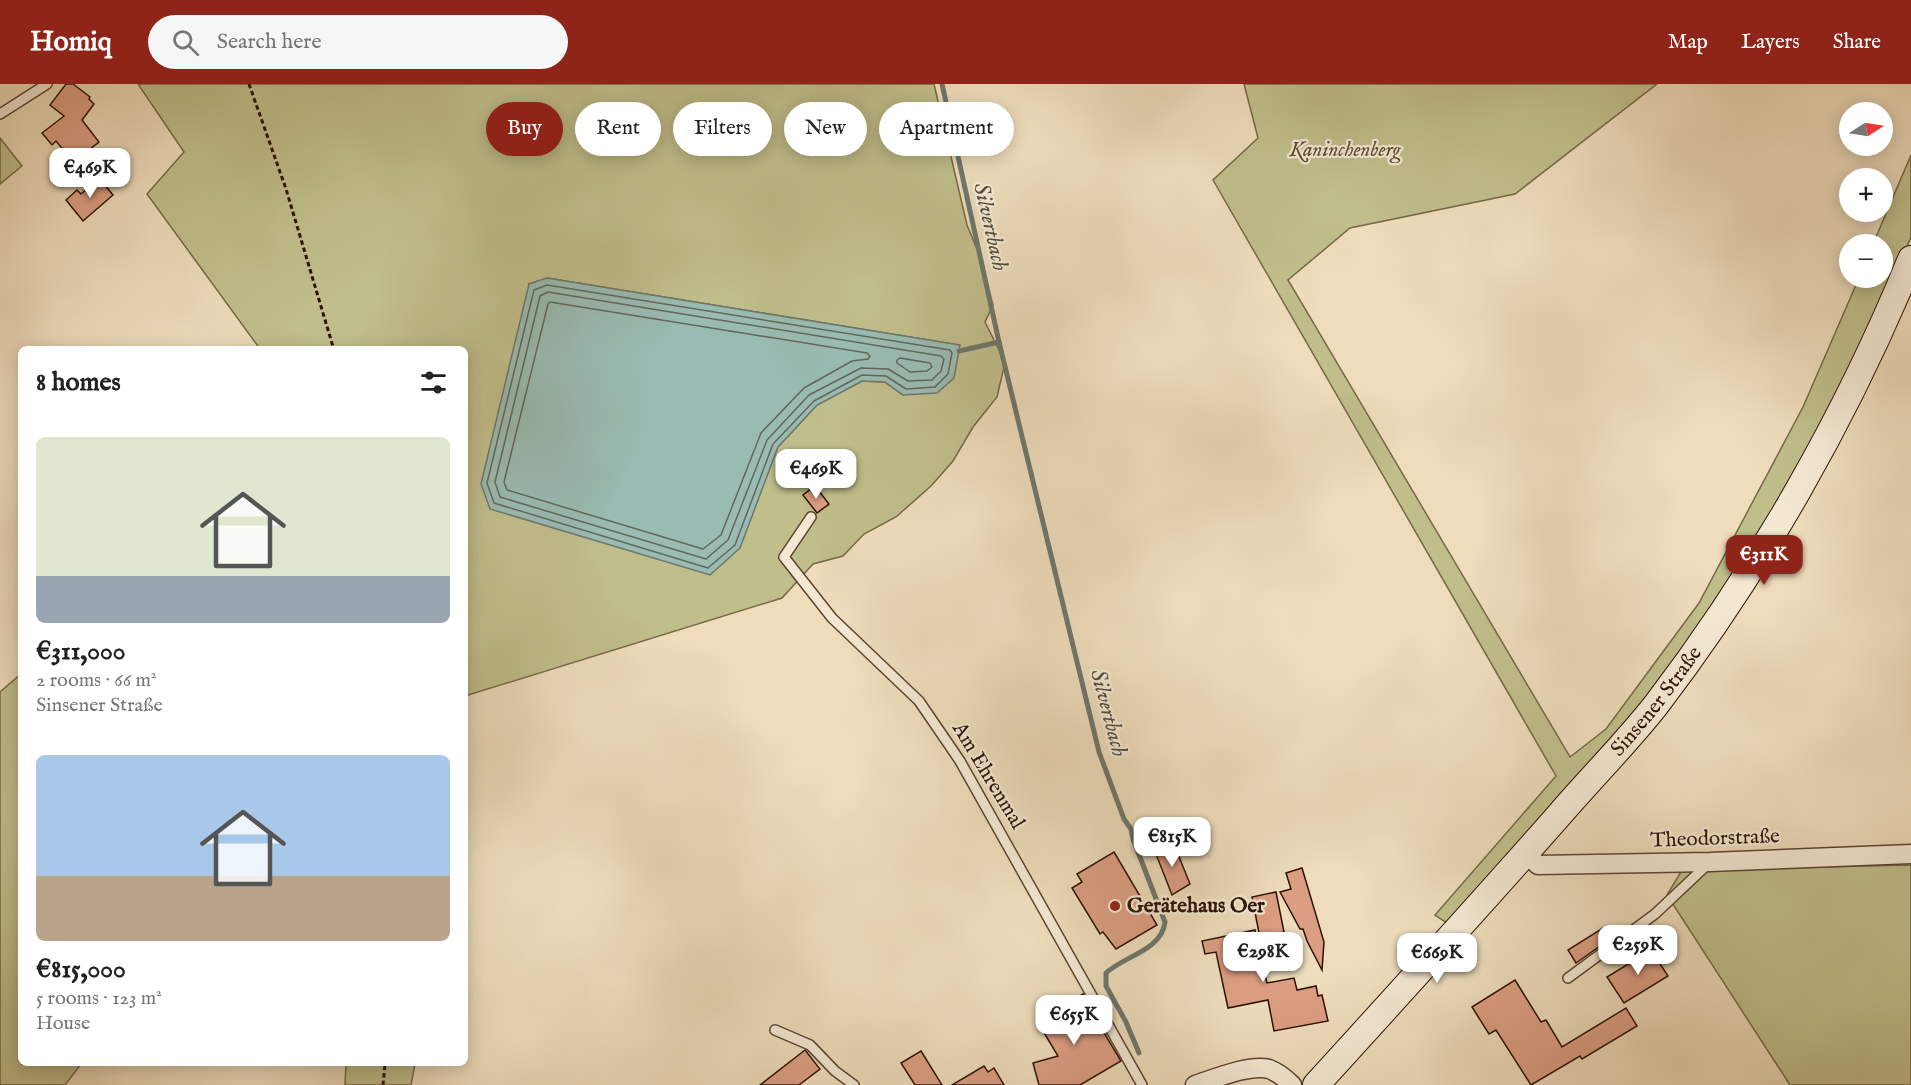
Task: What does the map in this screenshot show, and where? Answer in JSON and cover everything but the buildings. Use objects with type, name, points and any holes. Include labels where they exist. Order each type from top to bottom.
[{"type":"main road","name":"Sinsener Straße","points":[[1316,1085],[1526,853],[1655,706],[1724,609],[1774,531],[1847,400],[1888,315],[1911,259]]},
{"type":"street","name":"Theodorstraße","points":[[1526,853],[1538,865],[1710,862],[1911,854]]},
{"type":"street","points":[[1195,1085],[1258,1068],[1270,1069],[1292,1085]]},
{"type":"lane","points":[[0,114],[47,84]]},
{"type":"lane","name":"Am Ehrenmal","points":[[811,517],[784,557],[832,618],[919,701],[940,730],[966,771],[1142,1085]]},
{"type":"lane","points":[[1568,978],[1655,914],[1710,862]]},
{"type":"lane","points":[[775,1030],[810,1046],[835,1071],[854,1085]]},
{"type":"path","points":[[249,84],[286,189],[333,346]]},
{"type":"path","points":[[383,1085],[385,1066]]},
{"type":"green space","points":[[138,84],[934,84],[938,102],[879,102],[879,156],[951,156],[967,225],[982,261],[993,305],[985,322],[1001,354],[1004,367],[997,397],[973,427],[953,461],[931,486],[896,517],[864,534],[843,556],[813,564],[782,598],[468,695],[468,346],[258,346],[147,194],[184,152]],"holes":[[[547,278],[959,345],[903,395],[885,382],[862,381],[817,405],[778,447],[529,284]]]},
{"type":"green space","name":"Kaninchenberg","points":[[1244,84],[1657,84],[1515,194],[1350,228],[1288,280],[1570,757],[1606,729],[1699,603],[1803,407],[1855,288],[1889,288],[1817,437],[1755,544],[1645,704],[1447,923],[1435,915],[1556,776],[1213,180],[1258,138]]},
{"type":"green space","points":[[0,138],[22,166],[0,184]]},
{"type":"green space","points":[[1911,155],[1911,237],[1893,279],[1893,234],[1877,234],[1882,222],[1893,222],[1893,197]]},
{"type":"green space","points":[[18,677],[18,1066],[79,1066],[65,1085],[0,1085],[0,692]]},
{"type":"green space","points":[[1911,865],[1911,1085],[1790,1085],[1667,895],[1682,870]]},
{"type":"green space","points":[[346,1066],[415,1066],[411,1085],[345,1085]]},
{"type":"water","points":[[547,278],[960,345],[954,378],[937,393],[903,395],[885,382],[862,381],[817,405],[778,447],[740,548],[710,575],[490,509],[481,484],[529,284]]},
{"type":"waterway","name":"Silvertbach","points":[[942,84],[999,342],[1099,752],[1124,819],[1131,829],[1165,922],[1162,932],[1150,946],[1106,973],[1106,986],[1126,1022],[1139,1053]]},
{"type":"waterway","name":"Silvertbach","points":[[959,351],[999,342]]},
{"type":"place","name":"Gerätehaus Oer","points":[[1115,906]]}]
